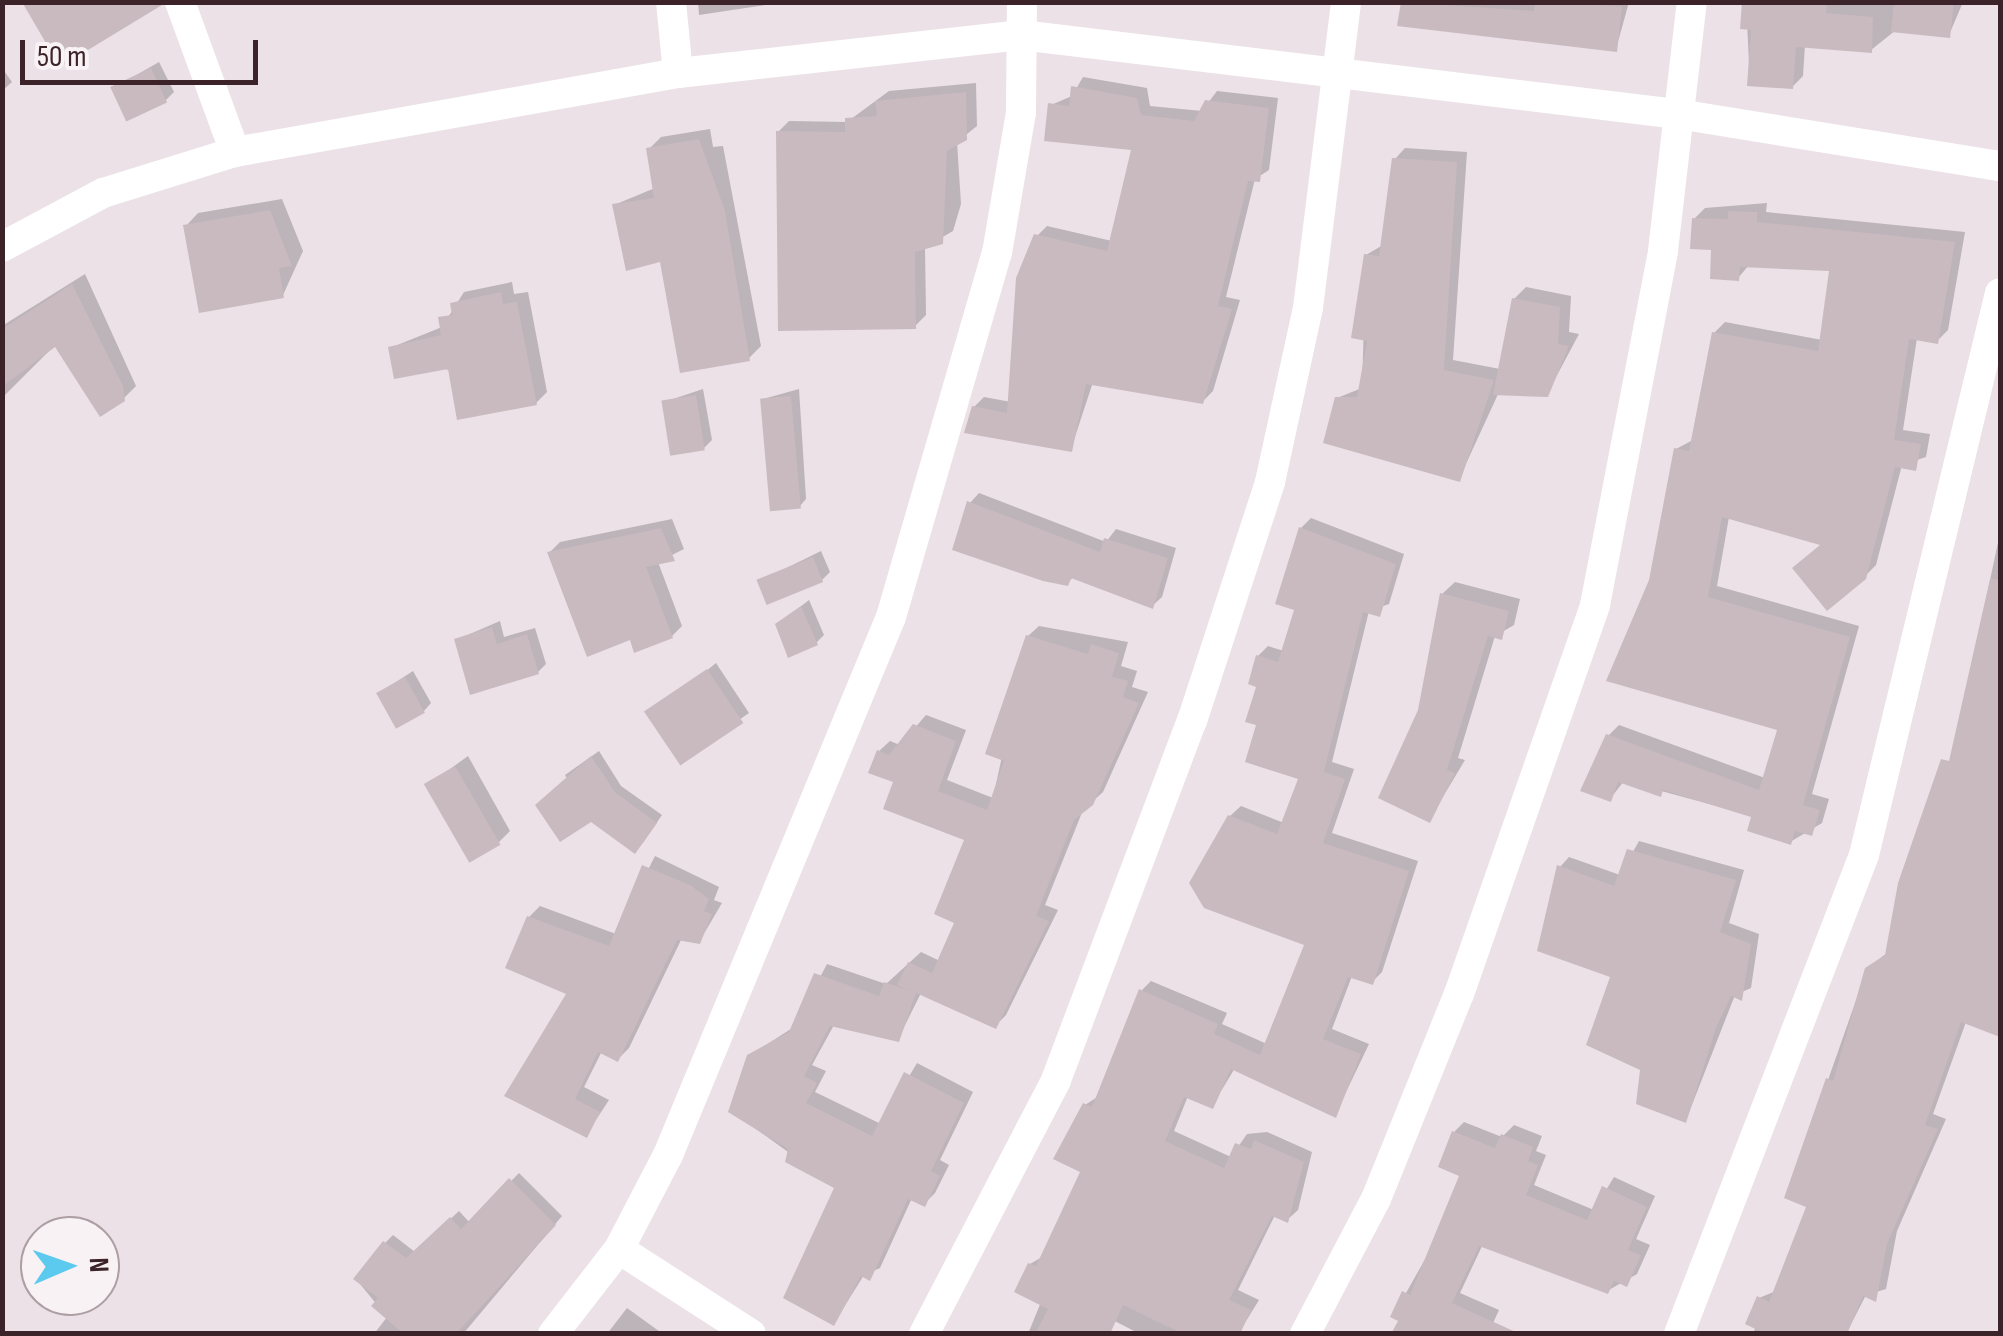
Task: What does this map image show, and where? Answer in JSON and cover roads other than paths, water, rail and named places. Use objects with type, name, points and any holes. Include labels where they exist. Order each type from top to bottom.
[{"type":"street","points":[[180,2],[234,152]]},
{"type":"street","points":[[671,2],[678,73]]},
{"type":"street","points":[[553,1334],[619,1249],[722,1032],[891,618],[996,253],[1015,166],[1022,2]]},
{"type":"street","points":[[924,1334],[1056,1080],[1198,703],[1270,482],[1308,308],[1346,2]]},
{"type":"street","points":[[1305,1334],[1376,1199],[1459,994],[1595,605],[1663,251],[1692,2]]},
{"type":"street","points":[[2,247],[104,193],[234,152],[678,73],[1021,35],[1678,114],[2000,166]]},
{"type":"street","points":[[1679,1334],[1864,855],[2000,293]]},
{"type":"street","points":[[619,1249],[751,1334]]}]
